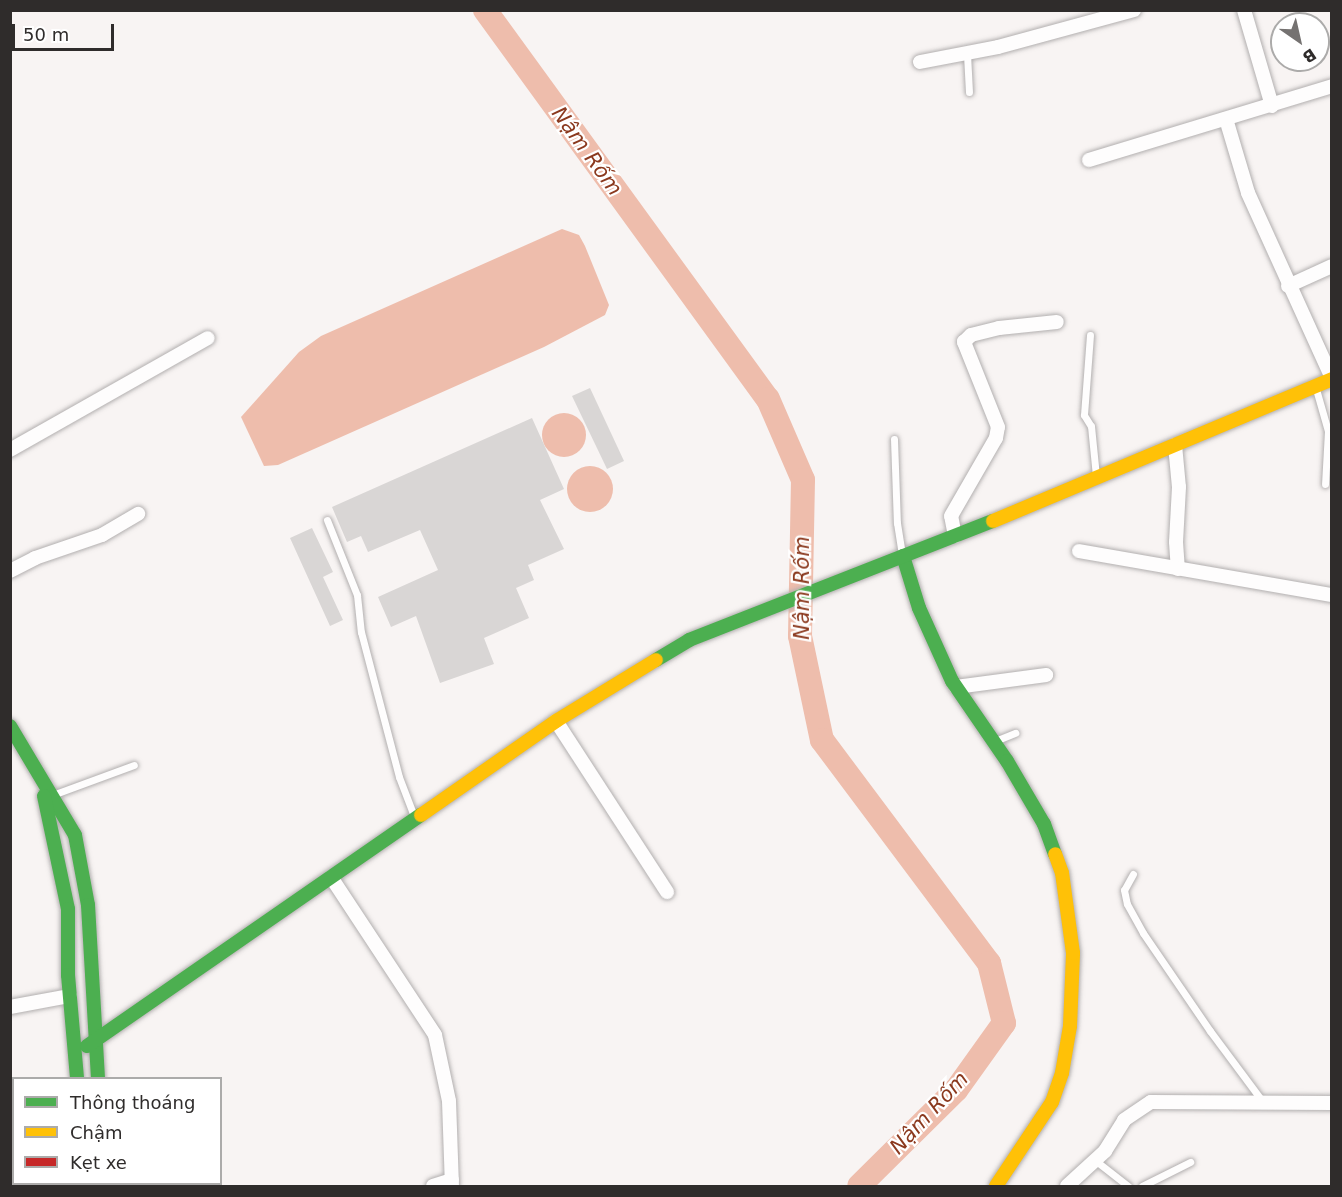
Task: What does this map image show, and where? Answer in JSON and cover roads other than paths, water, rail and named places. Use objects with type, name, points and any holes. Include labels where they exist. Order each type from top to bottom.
[{"type":"main road","points":[[74,1054],[96,1041],[556,721],[651,661],[722,624],[956,536],[1332,378]]},
{"type":"main road","points":[[897,559],[956,687],[1007,761],[1048,834],[1062,873],[1073,953],[1070,1026],[1062,1073],[1052,1102],[996,1186]]},
{"type":"main road","points":[[10,726],[40,778],[47,796],[68,909],[70,996],[76,1077]]},
{"type":"main road","points":[[47,796],[75,835],[82,866],[88,905],[98,1077]]},
{"type":"street","points":[[920,62],[967,54],[1134,10]]},
{"type":"street","points":[[1244,10],[1272,106]]},
{"type":"street","points":[[1089,160],[1332,86]]},
{"type":"street","points":[[1226,119],[1248,194],[1288,286],[1332,378]]},
{"type":"street","points":[[1288,286],[1332,266]]},
{"type":"street","points":[[956,536],[951,516],[996,438],[998,427],[964,342],[971,335],[999,328],[1057,322]]},
{"type":"street","points":[[10,450],[208,338]]},
{"type":"street","points":[[1175,445],[1179,486],[1175,549],[1178,569]]},
{"type":"street","points":[[10,571],[35,558],[102,535],[138,514]]},
{"type":"street","points":[[1079,551],[1332,596]]},
{"type":"street","points":[[956,687],[1046,675]]},
{"type":"street","points":[[556,721],[667,892]]},
{"type":"street","points":[[331,877],[435,1035],[449,1101],[452,1183],[433,1186]]},
{"type":"street","points":[[10,1007],[70,996]]},
{"type":"street","points":[[1067,1186],[1096,1161],[1124,1120],[1151,1102],[1332,1103]]},
{"type":"lane","points":[[967,54],[969,92]]},
{"type":"lane","points":[[1090,335],[1084,415],[1091,426],[1096,478]]},
{"type":"lane","points":[[1315,386],[1329,431],[1325,484]]},
{"type":"lane","points":[[894,439],[897,559]]},
{"type":"lane","points":[[327,520],[357,595],[364,643],[399,777],[415,819]]},
{"type":"lane","points":[[993,742],[1015,733]]},
{"type":"lane","points":[[47,796],[134,765]]},
{"type":"lane","points":[[1133,874],[1124,890],[1127,904],[1143,933],[1210,1031],[1265,1104]]},
{"type":"lane","points":[[1096,1161],[1128,1186]]},
{"type":"lane","points":[[1142,1186],[1190,1162]]},
{"type":"waterway","name":"Nậm Rốm","points":[[485,10],[768,399],[803,480],[800,636],[822,740],[989,963],[1004,1023],[956,1090],[859,1186]]}]
